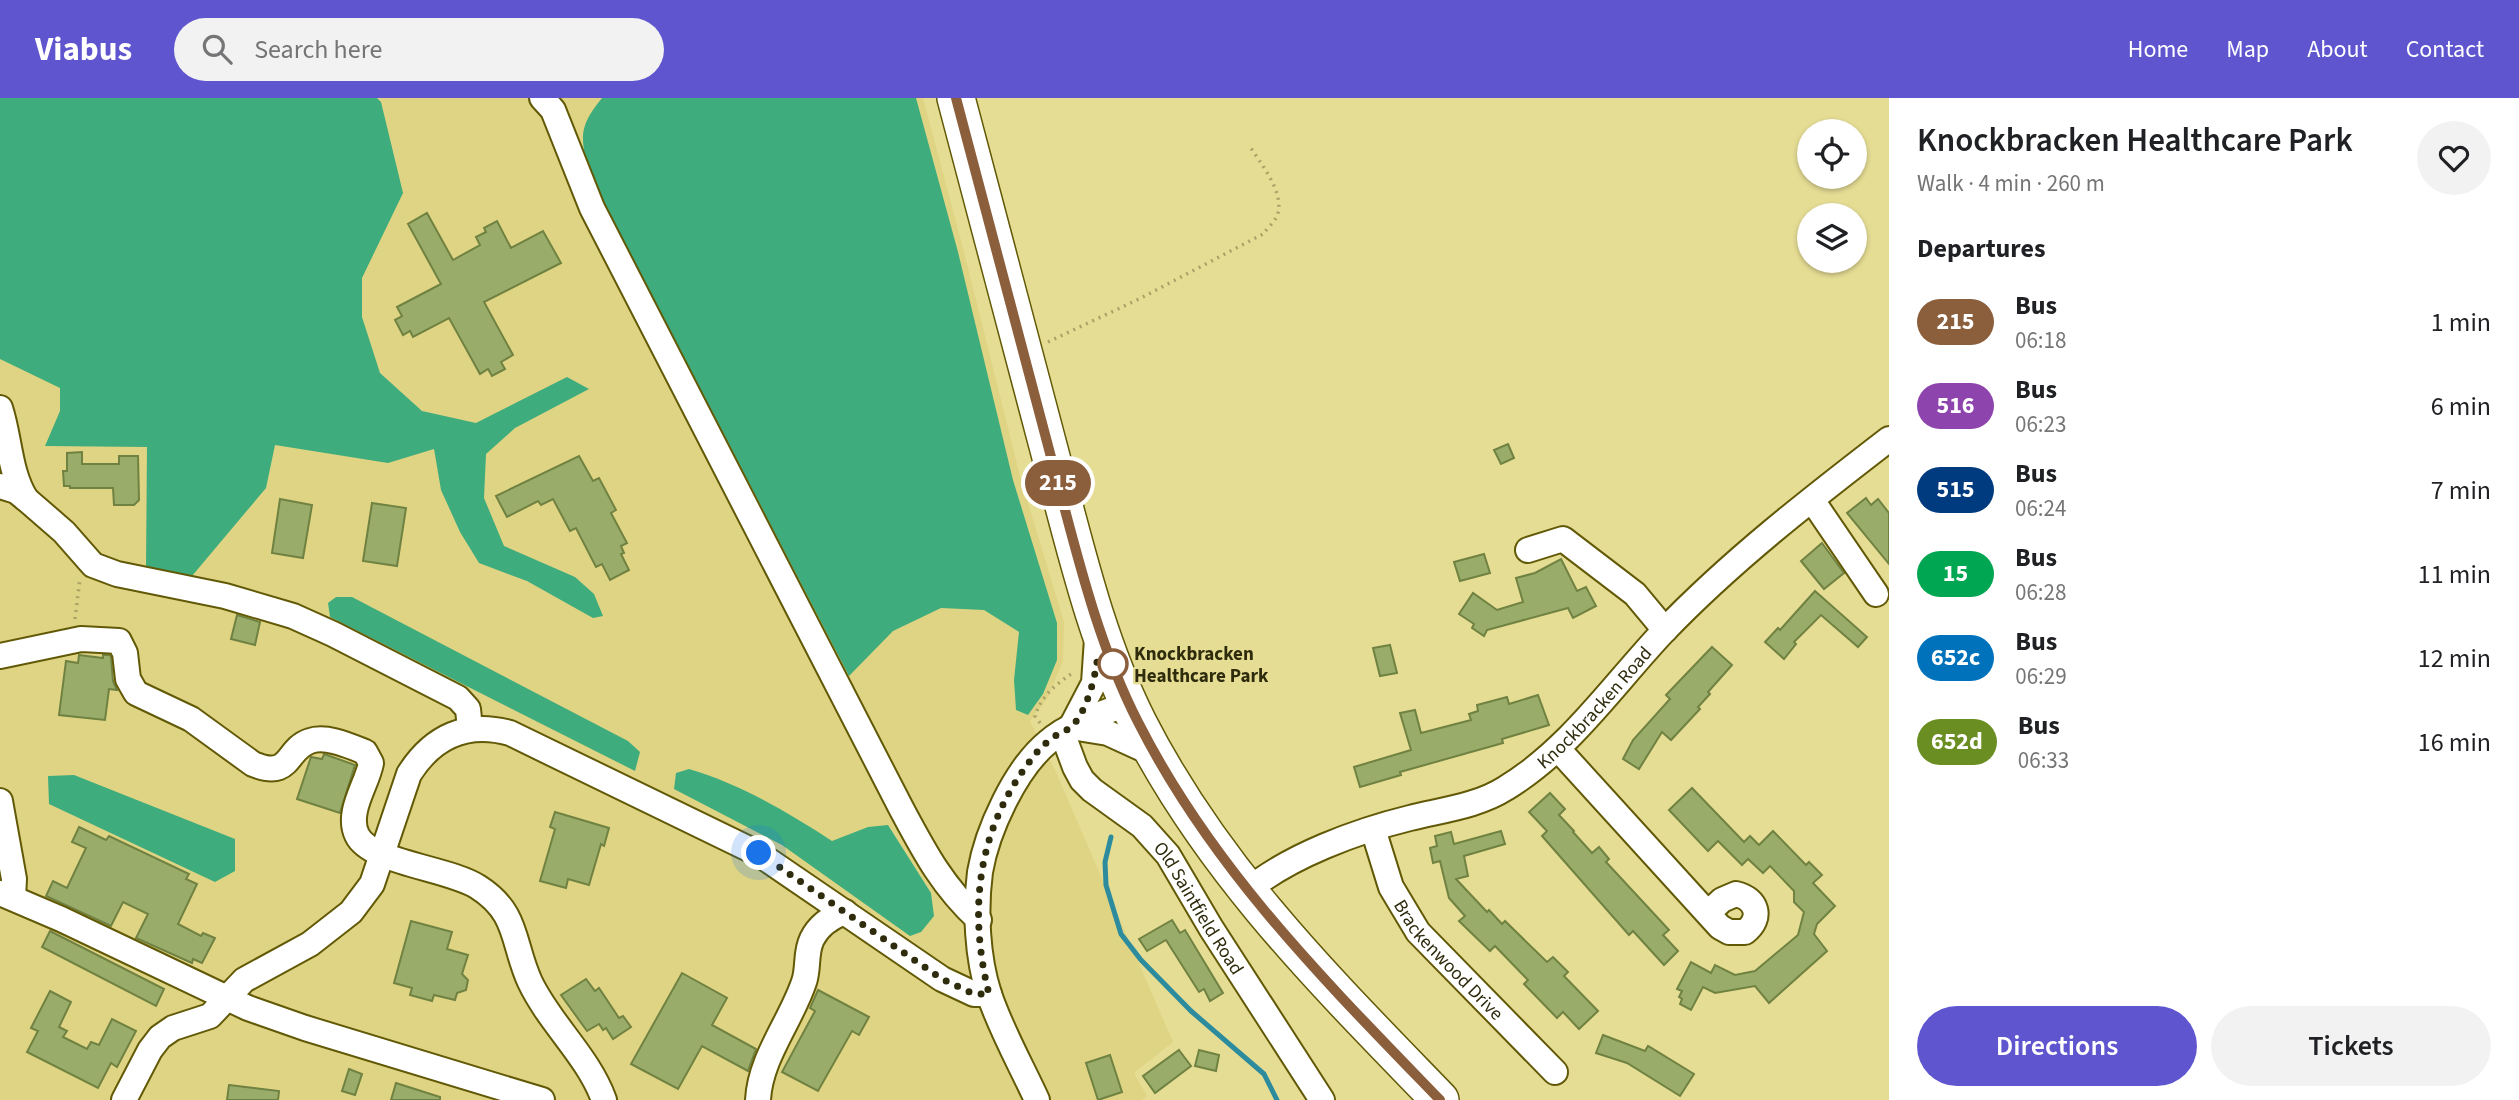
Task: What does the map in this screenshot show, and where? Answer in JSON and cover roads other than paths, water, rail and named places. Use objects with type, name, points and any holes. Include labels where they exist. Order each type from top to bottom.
[{"type":"highway","points":[[956,98],[1096,617],[1129,703],[1195,820],[1247,891],[1321,977],[1440,1100]]},
{"type":"street","points":[[542,98],[553,110],[592,208],[901,808],[936,872],[958,901],[979,920]]},
{"type":"street","points":[[567,146],[566,123],[570,98]]},
{"type":"street","points":[[0,408],[9,435],[15,475],[26,499]]},
{"type":"street","name":"Knockbracken Road","points":[[1247,891],[1278,870],[1324,847],[1373,829],[1478,802],[1505,789],[1558,749],[1665,630],[1738,562],[1889,439]]},
{"type":"street","points":[[0,486],[16,491],[26,499],[64,532],[93,565],[117,574],[225,596],[293,616],[458,698],[502,722],[525,739]]},
{"type":"street","points":[[1812,500],[1876,594]]},
{"type":"street","points":[[1528,550],[1563,539],[1636,594],[1665,630]]},
{"type":"street","points":[[1037,1100],[989,994],[979,937],[980,872],[989,841],[1009,794],[1032,758],[1061,733],[1094,683],[1098,642],[1096,617]]},
{"type":"street","points":[[0,656],[72,640],[96,638],[119,642],[125,653],[128,679],[136,693],[191,719],[238,754],[262,768],[279,767],[313,739],[323,739],[365,752],[371,763],[356,807],[355,826],[362,842],[383,856],[459,877],[492,897],[505,911],[530,982],[552,1019],[591,1074],[604,1100]]},
{"type":"street","points":[[458,698],[468,709],[470,729]]},
{"type":"street","points":[[1061,733],[1129,703]]},
{"type":"street","points":[[124,1100],[150,1050],[160,1037],[173,1028],[210,1016],[244,980],[310,944],[351,912],[372,884],[410,774],[417,762],[424,752],[445,737],[470,729],[497,729],[525,739],[741,844],[942,979],[974,994],[989,994]]},
{"type":"street","points":[[1061,733],[1108,733],[1156,755]]},
{"type":"street","name":"Old Saintfield Road","points":[[1061,733],[1082,779],[1092,790],[1142,826],[1168,855],[1211,928],[1322,1100]]},
{"type":"street","points":[[1558,749],[1708,913]]},
{"type":"street","points":[[0,801],[14,878],[6,896],[228,998],[305,1028],[496,1094],[542,1100]]},
{"type":"street","name":"Brackenwood Drive","points":[[1373,829],[1391,887],[1418,932],[1555,1072]]},
{"type":"street","points":[[758,1100],[767,1065],[804,981],[812,940],[829,919],[845,912]]},
{"type":"waterway","points":[[1111,837],[1105,862],[1106,885],[1121,934],[1141,960],[1191,1011],[1264,1074],[1277,1100]]},
{"type":"place","name":"Knockbracken Healthcare Park","points":[[1113,664]]}]
